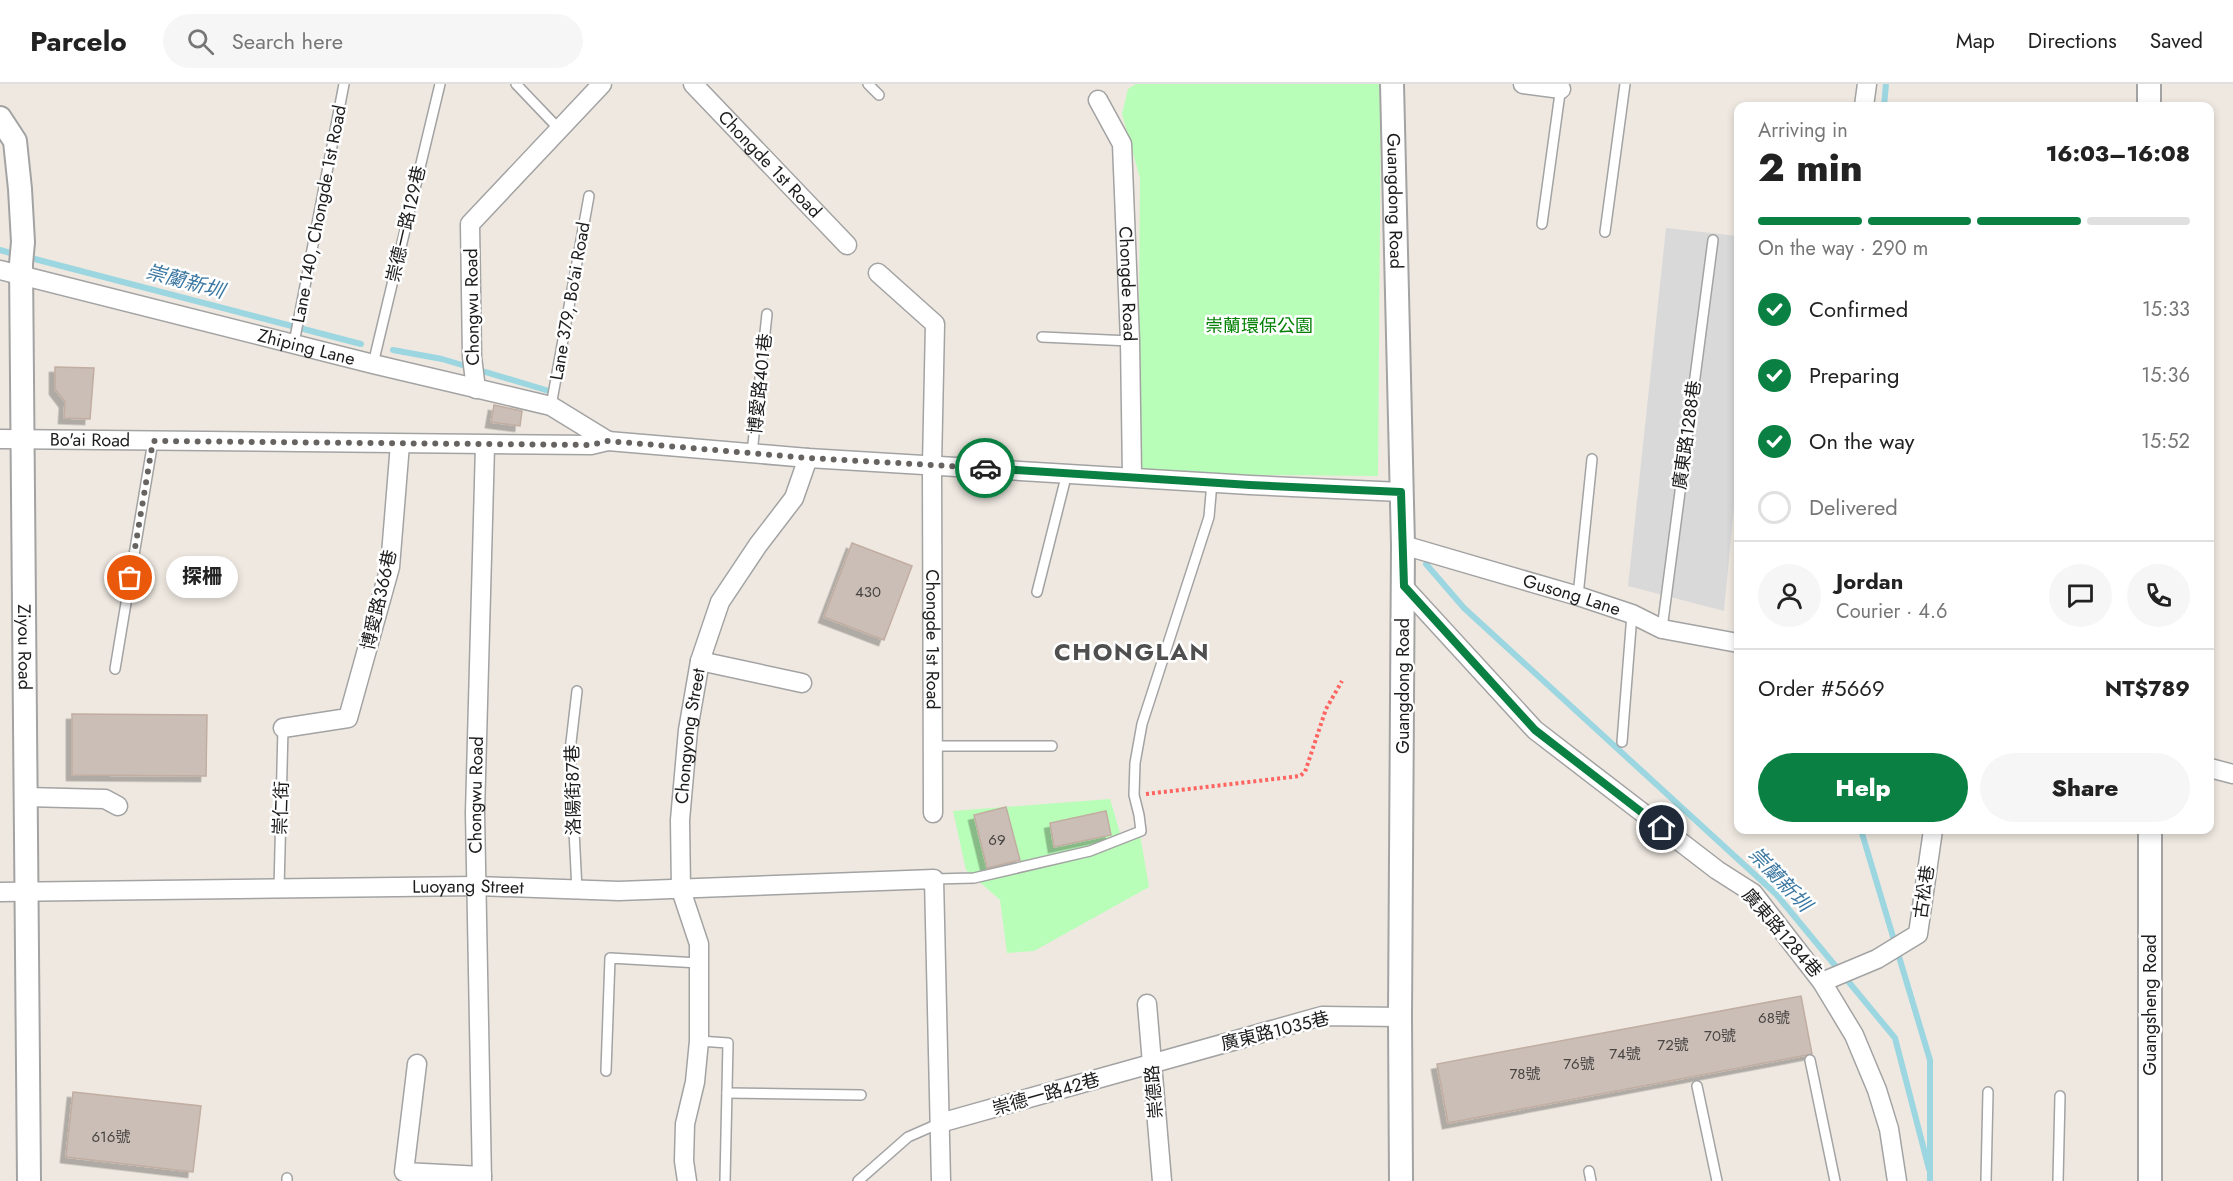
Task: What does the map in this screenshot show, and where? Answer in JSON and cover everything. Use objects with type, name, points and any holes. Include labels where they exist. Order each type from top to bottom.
[{"type":"street","points":[[559,129],[602,84]]},
{"type":"street","name":"Chongde 1st Road","points":[[693,84],[847,245]]},
{"type":"street","name":"Guangdong Road","points":[[1392,84],[1404,586],[1400,1017],[1401,1181]]},
{"type":"street","points":[[1523,84],[1561,87]]},
{"type":"street","points":[[1865,102],[1868,84]]},
{"type":"street","points":[[2149,84],[2149,102]]},
{"type":"street","name":"Chongde Road","points":[[1098,100],[1122,144],[1130,341],[1132,476]]},
{"type":"street","name":"Ziyou Road","points":[[0,118],[15,141],[20,189],[16,263],[23,439],[29,1181]]},
{"type":"street","name":"Chongwu Road","points":[[475,384],[472,357],[470,224],[559,129]]},
{"type":"street","name":"Zhiping Lane","points":[[16,263],[374,364],[475,384],[551,406],[608,441]]},
{"type":"street","name":"Chongde 1st Road","points":[[878,273],[935,324],[932,465],[933,813]]},
{"type":"street","name":"Bo'ai Road","points":[[0,439],[486,446],[591,445],[608,441],[808,458],[1401,492]]},
{"type":"street","name":"博愛路366巷","points":[[284,728],[348,718],[390,567],[400,444]]},
{"type":"street","name":"Chongwu Road","points":[[482,1178],[476,813],[486,446]]},
{"type":"street","name":"Chongyong Street","points":[[687,1181],[684,1161],[685,1124],[694,1082],[699,1041],[699,944],[681,890],[680,819],[688,730],[700,661],[720,602],[758,545],[794,498],[808,458]]},
{"type":"street","name":"Gusong Lane","points":[[1403,544],[1578,596],[1632,614],[1662,629],[1734,642]]},
{"type":"street","name":"廣東路1284巷","points":[[1404,586],[1535,730],[1717,870],[1753,893],[1822,982],[1877,959]]},
{"type":"street","points":[[700,661],[802,683]]},
{"type":"street","points":[[2214,769],[2233,774]]},
{"type":"street","points":[[26,797],[105,799],[118,806]]},
{"type":"street","name":"古松巷","points":[[1877,959],[1918,934],[1932,834]]},
{"type":"street","name":"Guangsheng Road","points":[[2150,834],[2150,1181]]},
{"type":"street","points":[[934,879],[941,1181]]},
{"type":"street","name":"Luoyang Street","points":[[0,892],[477,886],[577,890],[681,890],[934,879]]},
{"type":"street","points":[[1822,982],[1854,1035],[1877,1090],[1888,1129],[1897,1181]]},
{"type":"street","name":"崇德路","points":[[1147,1004],[1162,1181]]},
{"type":"street","name":"廣東路1035巷","points":[[1152,1064],[1322,1016],[1400,1017]]},
{"type":"street","points":[[417,1064],[404,1173],[482,1178]]},
{"type":"street","name":"崇德一路42巷","points":[[940,1123],[1152,1064]]},
{"type":"lane","name":"Lane 140, Chongde 1st Road","points":[[295,341],[344,84]]},
{"type":"lane","name":"崇德一路129巷","points":[[374,364],[440,84]]},
{"type":"lane","points":[[516,84],[559,129]]},
{"type":"lane","points":[[868,84],[879,95]]},
{"type":"lane","points":[[1605,232],[1625,84]]},
{"type":"lane","points":[[1542,224],[1561,87]]},
{"type":"lane","name":"Lane 379, Bo'ai Road","points":[[551,406],[589,196]]},
{"type":"lane","name":"廣東路1288巷","points":[[1662,629],[1713,240]]},
{"type":"lane","name":"博愛路401巷","points":[[752,453],[767,315]]},
{"type":"lane","points":[[1042,338],[1130,341]]},
{"type":"lane","points":[[115,669],[153,441]]},
{"type":"lane","points":[[1578,596],[1592,459]]},
{"type":"lane","points":[[1037,592],[1067,473]]},
{"type":"lane","points":[[934,879],[974,878],[1099,849],[1141,831],[1134,795],[1135,763],[1142,724],[1209,517],[1212,482]]},
{"type":"lane","points":[[1622,742],[1632,614]]},
{"type":"lane","name":"洛陽街87巷","points":[[577,691],[570,751],[577,890]]},
{"type":"lane","name":"崇仁街","points":[[279,889],[284,728]]},
{"type":"lane","points":[[934,746],[1052,746]]},
{"type":"lane","points":[[606,1071],[610,958],[699,963]]},
{"type":"lane","points":[[699,1041],[728,1043],[725,1181]]},
{"type":"lane","points":[[1810,1060],[1835,1181]]},
{"type":"lane","points":[[1697,1086],[1717,1181]]},
{"type":"lane","points":[[1986,1181],[1988,1092]]},
{"type":"lane","points":[[727,1094],[861,1095]]},
{"type":"lane","points":[[2058,1181],[2060,1096]]},
{"type":"lane","points":[[858,1181],[908,1137],[940,1123]]},
{"type":"lane","points":[[1589,1171],[1591,1181]]},
{"type":"path","points":[[1134,795],[1300,776],[1305,772],[1326,709],[1342,681]]},
{"type":"shaded area","points":[[1666,228],[1734,236],[1734,507],[1724,611],[1628,586]]},
{"type":"green space","name":"崇蘭環保公園","points":[[1136,84],[1381,84],[1378,476],[1138,474],[1140,178],[1122,114],[1128,89]]},
{"type":"green space","points":[[1110,799],[1120,833],[1140,835],[1149,887],[1034,951],[1007,953],[1000,900],[966,870],[953,811]],"holes":[[[1006,807],[1021,864],[988,873],[974,816]],[[1105,811],[1110,835],[1054,847],[1050,823]]]},
{"type":"building","points":[[55,367],[94,368],[90,419],[64,418],[65,402],[55,389]]},
{"type":"building","points":[[494,405],[522,411],[520,426],[491,422]]},
{"type":"building","points":[[852,543],[912,566],[884,640],[824,617]]},
{"type":"building","points":[[72,714],[207,715],[206,776],[72,775]]},
{"type":"building","points":[[1006,807],[1020,860],[987,868],[974,815]]},
{"type":"building","points":[[1106,811],[1111,835],[1054,847],[1050,823]]},
{"type":"building","points":[[1801,996],[1812,1054],[1448,1123],[1437,1064]]},
{"type":"building","points":[[73,1092],[201,1106],[193,1172],[66,1157]]},
{"type":"waterway","name":"崇蘭新圳","points":[[1884,102],[1886,84]]},
{"type":"waterway","name":"崇蘭新圳","points":[[0,250],[17,255]]},
{"type":"waterway","name":"崇蘭新圳","points":[[27,257],[361,344]]},
{"type":"waterway","name":"崇蘭新圳","points":[[393,350],[442,359],[549,391]]},
{"type":"waterway","name":"崇蘭新圳","points":[[1426,564],[1464,608],[1776,894],[1895,1038],[1929,1169]]},
{"type":"waterway","name":"崇蘭新圳","points":[[1862,834],[1930,1060],[1930,1181]]},
{"type":"way so far","points":[[130,578],[153,441],[486,446],[591,445],[608,441],[808,458],[985,468]]},
{"type":"place","name":"探柵","points":[[130,578]]},
{"type":"district","name":"CHONGLAN","points":[[1132,652]]},
{"type":"route","points":[[985,468],[1401,492],[1404,586],[1535,730],[1662,828]]}]
